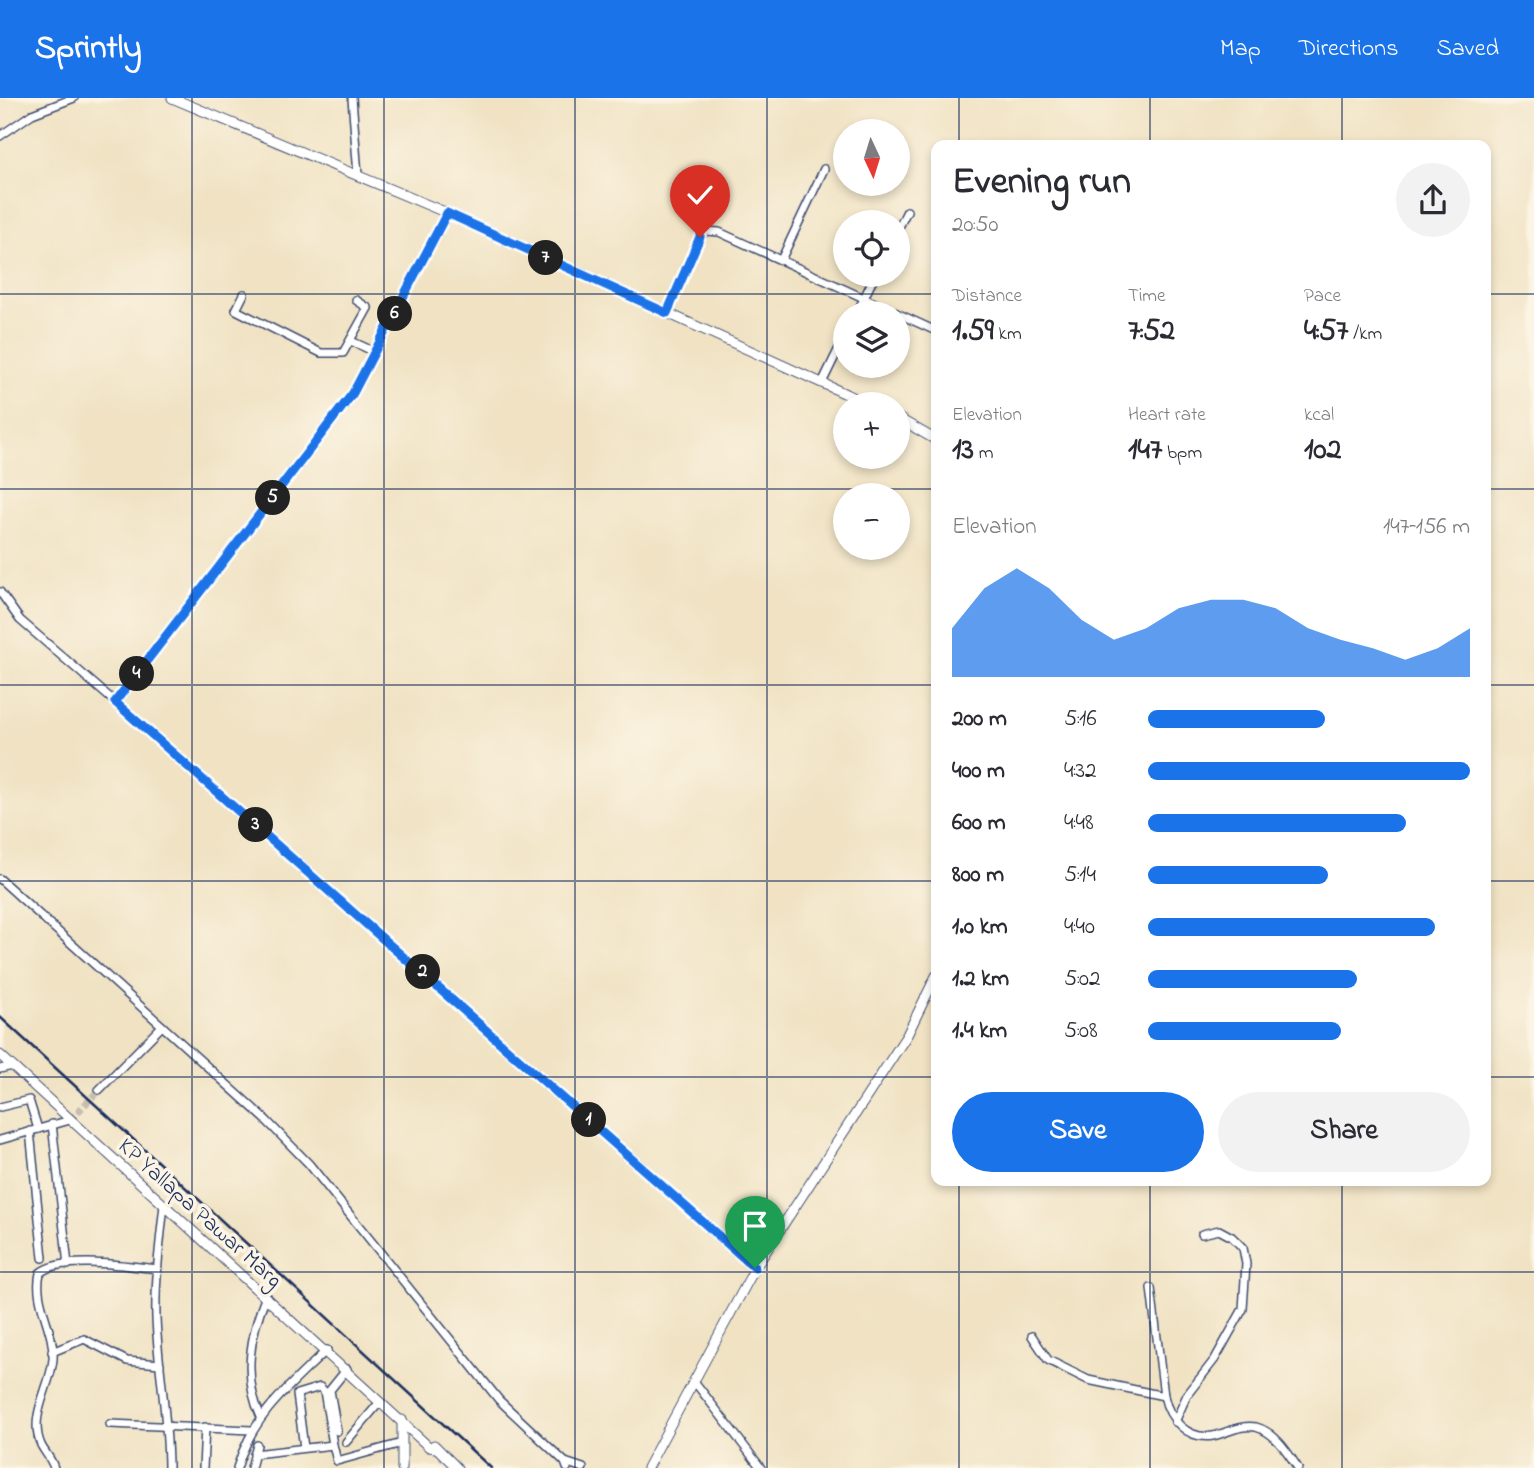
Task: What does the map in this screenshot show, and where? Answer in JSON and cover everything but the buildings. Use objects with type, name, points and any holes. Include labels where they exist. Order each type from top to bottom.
[{"type":"street","points":[[0,136],[32,114],[74,98]]},
{"type":"street","points":[[172,98],[447,213],[842,392]]},
{"type":"street","points":[[352,98],[358,175]]},
{"type":"street","points":[[781,260],[824,169]]},
{"type":"street","points":[[115,702],[353,393],[447,213]]},
{"type":"street","points":[[667,313],[700,237],[706,230],[719,232],[931,329]]},
{"type":"street","points":[[863,301],[869,287]]},
{"type":"street","points":[[244,294],[236,310],[321,353],[343,353],[352,341],[368,308],[356,300]]},
{"type":"street","points":[[352,341],[375,352]]},
{"type":"street","points":[[822,383],[833,361]]},
{"type":"street","points":[[910,425],[931,437]]},
{"type":"street","points":[[0,592],[20,620],[755,1268]]},
{"type":"street","points":[[0,878],[265,1119],[309,1164],[499,1400],[564,1466],[583,1468]]},
{"type":"street","points":[[647,1468],[755,1268],[907,1035],[931,986]]},
{"type":"street","points":[[99,1090],[162,1026]]},
{"type":"street","name":"KP Yallapa Pawar Marg","points":[[1,1056],[327,1350],[377,1400],[457,1468]]},
{"type":"street","points":[[0,1069],[12,1066]]},
{"type":"street","points":[[0,1107],[29,1100],[38,1129]]},
{"type":"street","points":[[0,1140],[69,1120]]},
{"type":"street","points":[[52,1124],[68,1265]]},
{"type":"street","points":[[30,1130],[43,1258]]},
{"type":"street","points":[[164,1205],[157,1269],[160,1364],[168,1425],[168,1468]]},
{"type":"street","points":[[1175,1422],[1188,1395],[1215,1359],[1243,1309],[1246,1264],[1243,1248],[1232,1237],[1219,1230],[1202,1234]]},
{"type":"street","points":[[54,1468],[50,1455],[41,1446],[40,1436],[40,1400],[49,1376],[52,1352],[39,1292],[39,1276],[46,1268],[68,1265],[157,1269]]},
{"type":"street","points":[[1152,1288],[1164,1396],[1175,1422],[1185,1431],[1211,1436],[1241,1427],[1255,1427],[1279,1442],[1298,1468]]},
{"type":"street","points":[[261,1417],[252,1398],[249,1367],[257,1318],[266,1296]]},
{"type":"street","points":[[1032,1336],[1048,1360],[1088,1380],[1164,1396]]},
{"type":"street","points":[[52,1352],[84,1339],[127,1361],[160,1364]]},
{"type":"street","points":[[237,1468],[252,1430],[261,1417],[327,1350]]},
{"type":"street","points":[[337,1431],[330,1390],[346,1369]]},
{"type":"street","points":[[694,1381],[761,1468]]},
{"type":"street","points":[[304,1448],[297,1394],[320,1387],[324,1391],[332,1446],[337,1461],[402,1443]]},
{"type":"street","points":[[346,1442],[377,1400]]},
{"type":"street","points":[[402,1421],[402,1468]]},
{"type":"street","points":[[110,1424],[252,1430]]},
{"type":"street","points":[[203,1468],[205,1427]]},
{"type":"street","points":[[251,1468],[257,1445]]},
{"type":"street","points":[[254,1454],[332,1446]]},
{"type":"tunnel","points":[[70,1120],[99,1090]]},
{"type":"railway","points":[[0,1017],[491,1468]]},
{"type":"route","points":[[700,237],[667,313],[447,213],[353,393],[115,702],[755,1268]]}]
